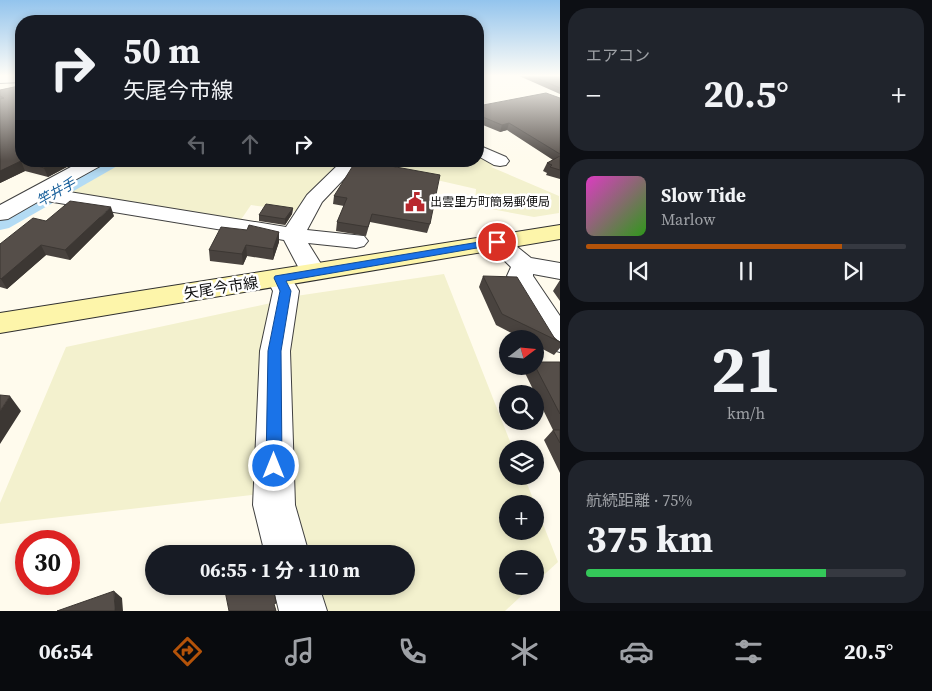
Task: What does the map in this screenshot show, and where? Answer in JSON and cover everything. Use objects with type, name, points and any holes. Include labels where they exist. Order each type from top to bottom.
[{"type":"main road","name":"矢尾今市線","points":[[0,323],[560,232]]},
{"type":"street","points":[[484,153],[500,161]]},
{"type":"street","points":[[5,207],[38,193],[85,167]]},
{"type":"street","points":[[292,235],[314,199],[346,167]]},
{"type":"street","points":[[38,193],[292,235],[356,241]]},
{"type":"street","points":[[292,235],[312,272]]},
{"type":"street","points":[[497,242],[524,265],[560,271]]},
{"type":"street","points":[[524,265],[520,276],[560,341]]},
{"type":"street","points":[[279,278],[286,291],[275,351],[274,505],[285,545]]},
{"type":"street","points":[[299,595],[303,611]]},
{"type":"shaded area","points":[[484,158],[496,165],[491,167],[559,196],[559,213],[534,217],[475,206],[476,189],[380,167],[484,167]]},
{"type":"shaded area","points":[[106,167],[338,167],[307,196],[296,211],[251,205],[240,221],[57,195]]},
{"type":"shaded area","points":[[444,274],[499,413],[499,430],[506,430],[509,440],[499,440],[499,485],[528,485],[532,495],[499,495],[499,540],[544,540],[544,527],[558,562],[544,575],[544,550],[499,550],[499,595],[522,595],[505,611],[324,611],[320,595],[415,595],[415,545],[305,545],[292,498],[286,342],[296,296]]},
{"type":"shaded area","points":[[271,303],[259,356],[261,494],[0,524],[0,503],[66,347]]},
{"type":"building","points":[[0,104],[15,104],[15,164],[0,171]]},
{"type":"building","points":[[560,104],[560,154],[509,123],[502,125],[484,118],[484,105]]},
{"type":"building","points":[[560,156],[560,170],[550,167],[552,165],[547,163]]},
{"type":"building","points":[[352,167],[396,167],[440,175],[430,224],[372,214],[368,227],[337,222],[347,198],[334,196]]},
{"type":"building","points":[[70,201],[111,207],[65,250],[41,245],[1,279],[0,244],[33,218],[46,221]]},
{"type":"building","points":[[266,204],[293,208],[285,219],[259,215]]},
{"type":"building","points":[[249,225],[279,232],[273,249],[246,245],[242,254],[209,250],[221,227],[247,230]]},
{"type":"building","points":[[483,276],[517,277],[555,339],[560,342],[544,334],[544,330],[535,330],[502,314]]},
{"type":"building","points":[[544,362],[560,362],[560,414],[540,375],[544,375]]},
{"type":"building","points":[[0,395],[10,396],[0,411]]},
{"type":"building","points":[[553,430],[560,430],[560,443]]},
{"type":"building","points":[[114,591],[115,611],[57,611]]},
{"type":"building","points":[[226,595],[275,595],[276,611],[229,611]]},
{"type":"waterway","name":"竿井手","points":[[0,223],[101,167]]},
{"type":"place","name":"出雲里方町簡易郵便局","points":[[415,202]]},
{"type":"route","points":[[274,466],[275,351],[286,291],[279,278],[497,242]]}]
